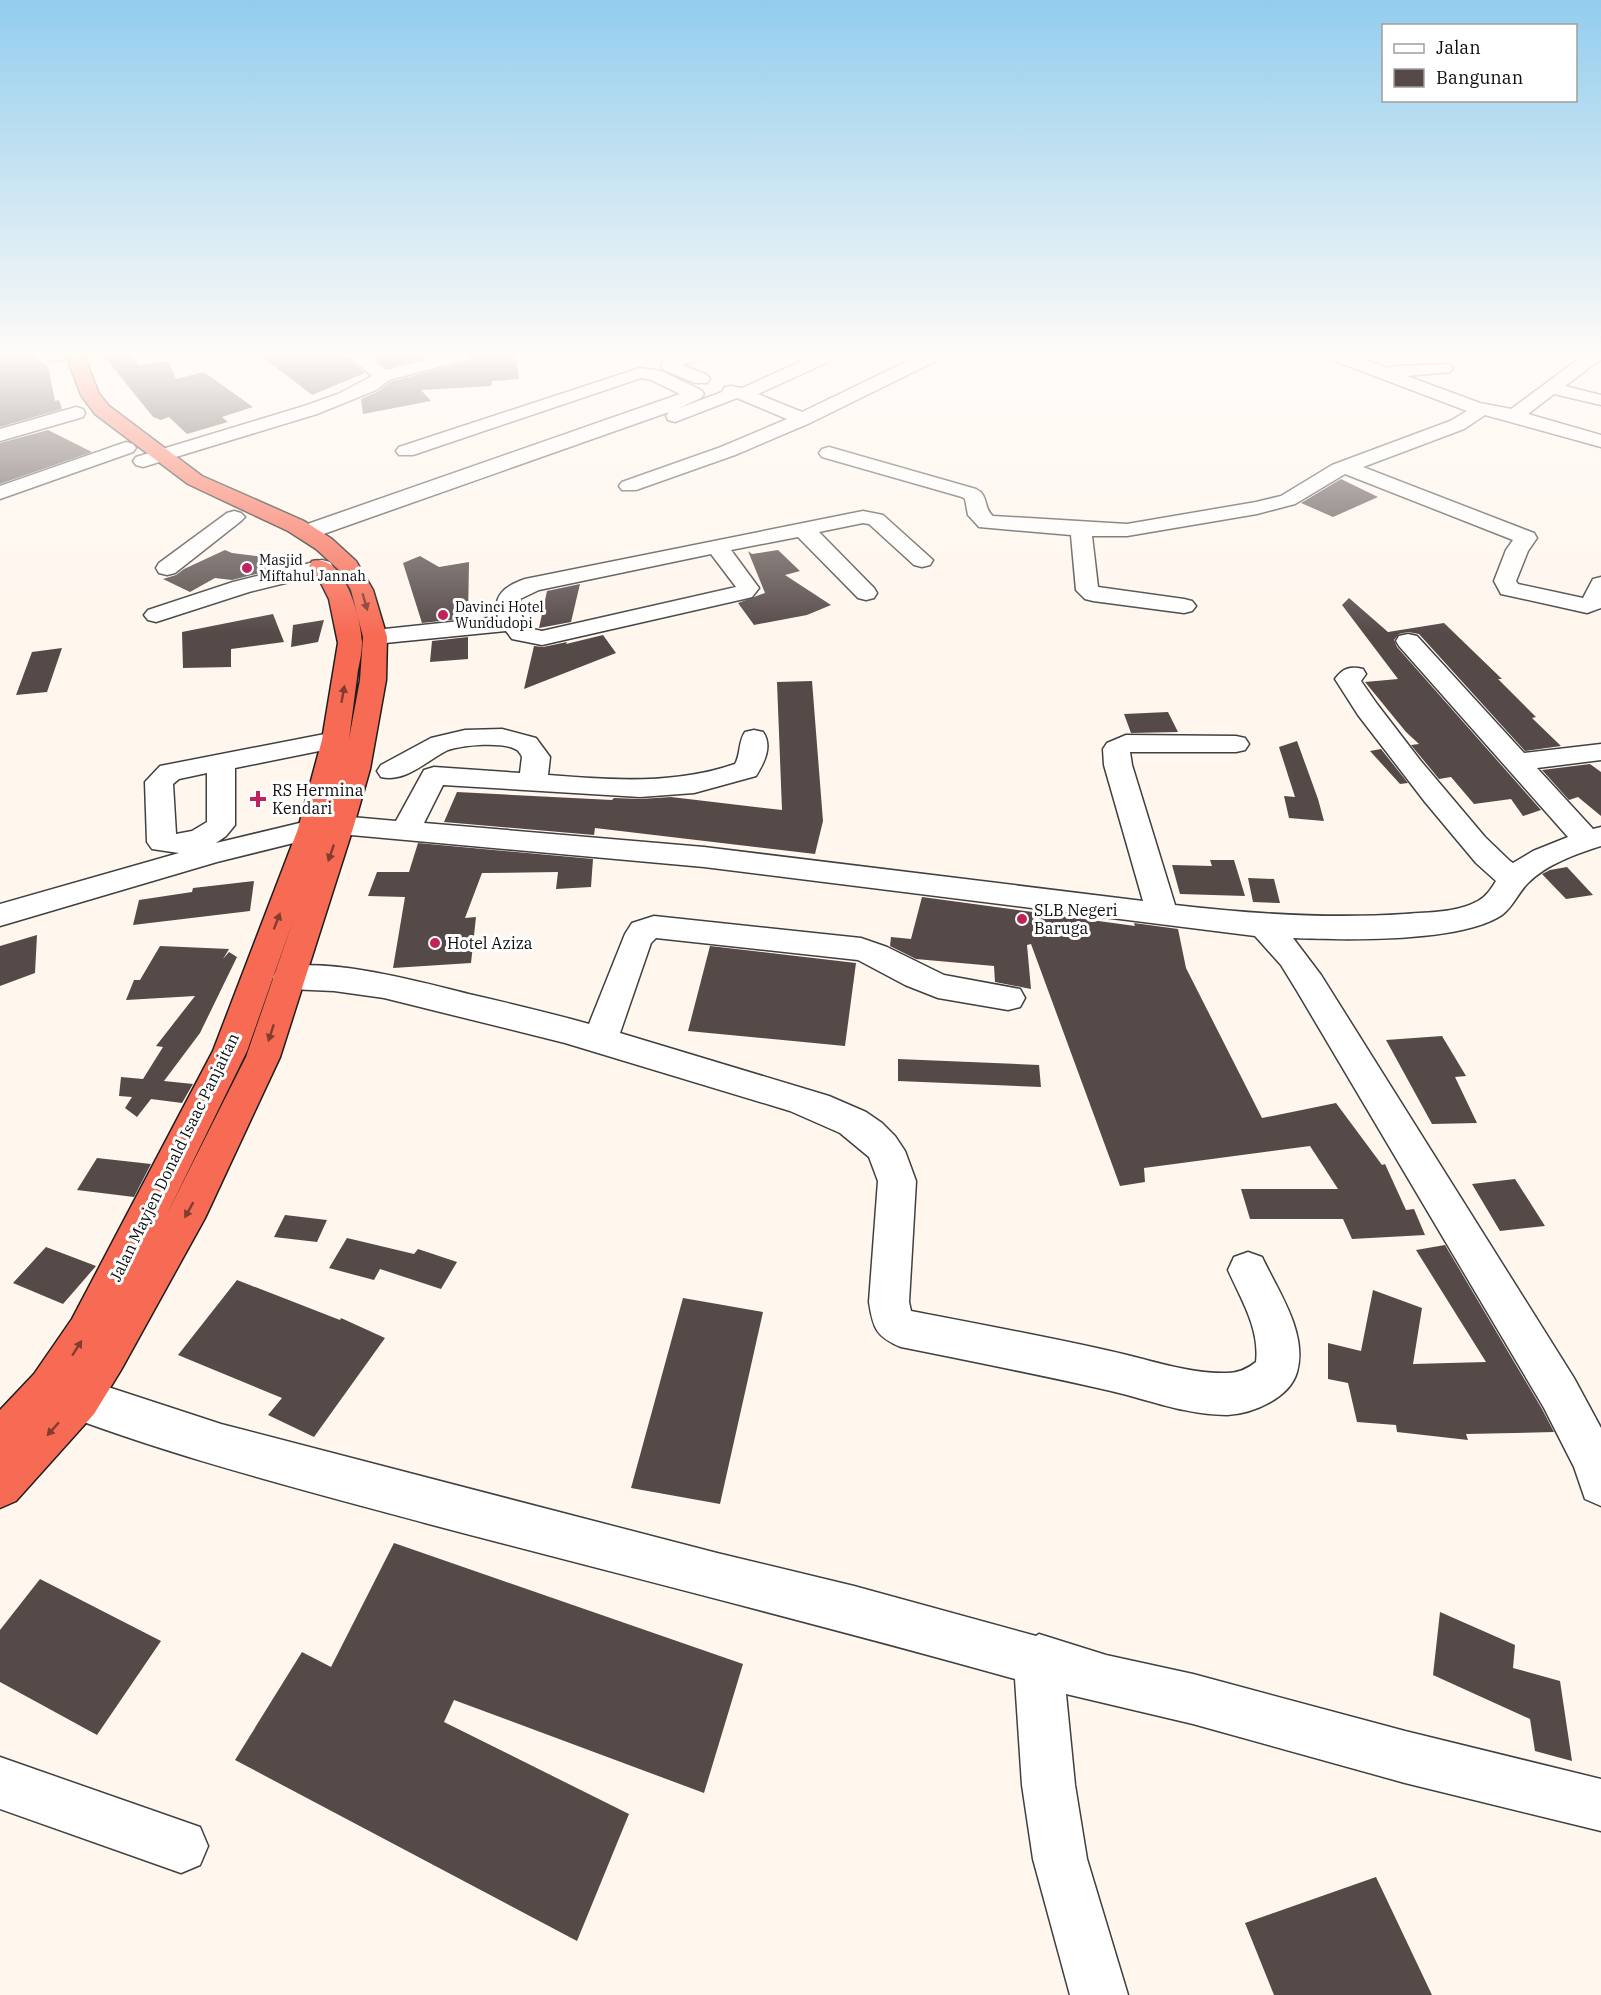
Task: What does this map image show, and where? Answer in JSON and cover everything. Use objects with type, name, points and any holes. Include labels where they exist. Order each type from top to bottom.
[{"type":"highway","name":"Jalan Mayjen Donald Isaac Panjaitan","points":[[0,1442],[64,1394],[87,1333],[230,1051],[256,976],[356,769],[373,680],[375,637],[362,590],[348,566],[195,480],[133,448]]},
{"type":"highway","name":"Jalan Mayjen Donald Isaac Panjaitan","points":[[138,448],[203,502],[303,551],[317,548]]},
{"type":"highway","name":"Jalan Mayjen Donald Isaac Panjaitan","points":[[0,1485],[192,1206],[263,1057],[289,977],[326,827],[335,740],[350,643],[341,599],[317,548]]},
{"type":"street","points":[[0,493],[169,448]]},
{"type":"street","points":[[406,451],[415,448]]},
{"type":"street","points":[[156,615],[241,587],[317,548],[563,448]]},
{"type":"street","points":[[317,548],[591,448]]},
{"type":"street","points":[[629,486],[735,448]]},
{"type":"street","points":[[829,453],[969,493],[977,499],[979,515],[987,522],[1111,530],[1153,527],[1257,508],[1294,497],[1308,486],[1346,467],[1395,448]]},
{"type":"street","points":[[1346,467],[1529,529],[1504,581],[1509,589],[1587,606],[1593,603],[1601,584]]},
{"type":"street","points":[[167,568],[234,517]]},
{"type":"street","points":[[717,547],[745,582],[748,588],[744,592],[542,638],[520,634],[512,623],[507,601],[518,588],[803,529],[863,517],[873,518],[921,560]]},
{"type":"street","points":[[803,529],[866,593]]},
{"type":"street","points":[[1081,529],[1087,590],[1093,594],[1184,606]]},
{"type":"street","points":[[375,637],[512,623]]},
{"type":"street","points":[[0,915],[213,854],[326,827],[406,829],[704,857],[1264,926],[1382,926],[1460,919],[1499,902],[1514,879],[1525,869],[1594,838],[1518,762],[1408,641]]},
{"type":"street","points":[[1354,674],[1348,679],[1349,685],[1367,709],[1469,838],[1496,866],[1514,879]]},
{"type":"street","points":[[391,771],[440,744],[465,738],[502,737],[527,744],[536,757],[533,783]]},
{"type":"street","points":[[356,769],[585,787],[672,787],[723,780],[746,770],[753,757],[754,738]]},
{"type":"street","points":[[221,762],[335,740]]},
{"type":"street","points":[[1162,914],[1118,765],[1116,748],[1126,743],[1236,744]]},
{"type":"street","points":[[1518,762],[1601,752]]},
{"type":"street","points":[[406,829],[434,776]]},
{"type":"street","points":[[1264,926],[1292,957],[1309,983],[1559,1393],[1595,1461],[1601,1483]]},
{"type":"street","points":[[600,1041],[636,942],[643,931],[654,927],[861,949],[942,987],[957,992],[1008,998]]},
{"type":"street","points":[[289,977],[334,979],[384,986],[565,1030],[815,1105],[852,1121],[878,1142],[895,1165],[897,1181],[889,1302],[892,1320],[901,1328],[1055,1359],[1198,1392],[1227,1394],[1245,1392],[1264,1383],[1276,1372],[1279,1346],[1272,1322],[1248,1270]]},
{"type":"street","points":[[64,1394],[221,1446],[1039,1659],[1106,1680],[1193,1699],[1405,1757],[1601,1804]]},
{"type":"street","points":[[1039,1659],[1043,1730],[1053,1823],[1060,1861],[1099,1995]]},
{"type":"street","points":[[0,1783],[181,1846]]},
{"type":"building","points":[[0,448],[84,448],[92,452],[0,484]]},
{"type":"building","points":[[1341,479],[1378,497],[1333,517],[1301,503]]},
{"type":"building","points":[[225,550],[232,553],[281,559],[268,571],[232,580],[215,578],[190,592],[163,579],[176,575]]},
{"type":"building","points":[[778,550],[800,571],[785,575],[831,605],[807,615],[754,625],[738,603],[765,593],[748,551],[752,554]]},
{"type":"building","points":[[420,556],[439,567],[469,562],[468,618],[422,623],[403,563]]},
{"type":"building","points":[[580,584],[571,622],[539,628],[547,591]]},
{"type":"building","points":[[1349,598],[1388,632],[1444,623],[1502,679],[1498,679],[1536,717],[1532,718],[1561,746],[1525,751],[1419,634],[1408,632],[1399,634],[1394,640],[1397,647],[1541,810],[1523,816],[1511,799],[1474,804],[1451,777],[1439,779],[1411,745],[1419,744],[1406,732],[1365,682],[1398,679],[1342,605]]},
{"type":"building","points":[[273,614],[284,642],[231,649],[231,667],[183,668],[182,632]]},
{"type":"building","points":[[324,620],[318,642],[291,647],[293,625]]},
{"type":"building","points":[[603,635],[616,653],[524,689],[534,646],[543,647],[567,642],[566,644]]},
{"type":"building","points":[[468,637],[468,659],[430,662],[432,641]]},
{"type":"building","points":[[62,648],[47,692],[16,695],[32,652]]},
{"type":"building","points":[[812,681],[823,821],[815,854],[595,828],[594,835],[444,822],[457,792],[612,800],[614,798],[671,797],[782,810],[777,682]]},
{"type":"building","points":[[1168,712],[1178,732],[1131,733],[1124,714]]},
{"type":"building","points":[[1297,741],[1324,821],[1289,818],[1284,796],[1295,797],[1279,747]]},
{"type":"building","points":[[1381,749],[1408,783],[1400,784],[1370,751]]},
{"type":"building","points":[[1590,764],[1601,772],[1601,816],[1578,797],[1569,800],[1542,770]]},
{"type":"building","points":[[418,843],[593,859],[591,887],[556,889],[558,872],[482,873],[465,918],[476,917],[471,963],[393,968],[405,897],[368,896],[377,872],[409,872]]},
{"type":"building","points":[[1210,860],[1234,860],[1245,896],[1180,894],[1172,865],[1212,866]]},
{"type":"building","points":[[1567,867],[1593,895],[1566,899],[1542,874]]},
{"type":"building","points":[[1248,878],[1274,879],[1280,903],[1253,902]]},
{"type":"building","points":[[254,881],[250,911],[133,925],[139,900],[192,892],[193,888]]},
{"type":"building","points":[[922,897],[1135,926],[1134,923],[1178,929],[1186,968],[1262,1118],[1336,1103],[1382,1165],[1385,1164],[1406,1210],[1414,1209],[1425,1235],[1352,1239],[1343,1219],[1250,1219],[1241,1189],[1338,1189],[1310,1146],[1144,1168],[1145,1182],[1120,1186],[1031,944],[1027,945],[1031,989],[995,982],[994,966],[916,959],[890,946],[891,937],[911,939]]},
{"type":"building","points":[[37,935],[35,973],[0,986],[0,946]]},
{"type":"building","points":[[160,946],[229,949],[223,959],[229,952],[237,957],[200,1033],[164,1081],[193,1084],[182,1103],[151,1099],[137,1117],[125,1108],[132,1097],[119,1096],[121,1077],[143,1079],[163,1047],[156,1046],[195,996],[126,1000],[134,980],[140,980]]},
{"type":"building","points":[[710,946],[856,963],[845,1046],[688,1031]]},
{"type":"building","points":[[1442,1036],[1466,1076],[1455,1077],[1477,1123],[1432,1124],[1386,1040]]},
{"type":"building","points":[[898,1059],[1039,1065],[1041,1087],[898,1081]]},
{"type":"building","points":[[97,1158],[151,1164],[134,1197],[77,1190]]},
{"type":"building","points":[[1515,1179],[1545,1226],[1500,1231],[1472,1184]]},
{"type":"building","points":[[285,1215],[327,1220],[317,1242],[274,1237]]},
{"type":"building","points":[[347,1238],[414,1254],[418,1249],[457,1262],[441,1289],[380,1269],[374,1280],[329,1268]]},
{"type":"building","points":[[1445,1245],[1554,1432],[1466,1434],[1468,1440],[1397,1432],[1396,1425],[1357,1422],[1348,1383],[1328,1379],[1328,1343],[1361,1351],[1373,1290],[1422,1308],[1413,1364],[1486,1362],[1416,1250]]},
{"type":"building","points":[[46,1247],[96,1266],[63,1304],[13,1283]]},
{"type":"building","points":[[237,1280],[340,1320],[341,1318],[385,1338],[314,1437],[268,1415],[282,1398],[178,1355]]},
{"type":"building","points":[[683,1298],[763,1312],[720,1504],[631,1488]]},
{"type":"building","points":[[394,1543],[743,1664],[704,1793],[454,1700],[444,1722],[629,1814],[577,1941],[235,1760],[302,1652],[331,1667]]},
{"type":"building","points":[[40,1579],[161,1641],[97,1735],[0,1682],[0,1630]]},
{"type":"building","points":[[1440,1612],[1515,1645],[1513,1668],[1560,1681],[1572,1761],[1535,1751],[1530,1719],[1433,1675]]},
{"type":"building","points":[[1376,1877],[1432,1995],[1274,1995],[1245,1923]]},
{"type":"place","name":"Masjid Miftahul Jannah","points":[[247,568]]},
{"type":"place","name":"Davinci Hotel Wundudopi","points":[[443,615]]},
{"type":"place","name":"RS Hermina Kendari","points":[[258,799]]},
{"type":"place","name":"SLB Negeri Baruga","points":[[1022,919]]},
{"type":"place","name":"Hotel Aziza","points":[[435,943]]}]
